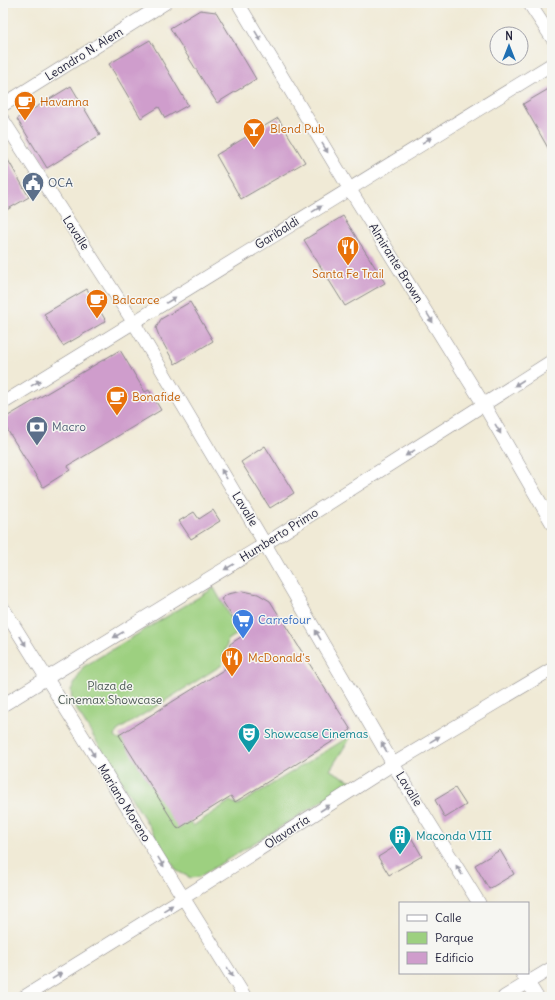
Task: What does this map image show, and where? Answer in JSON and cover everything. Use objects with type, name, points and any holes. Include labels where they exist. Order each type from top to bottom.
[{"type":"street","name":"Leandro N. Alem","points":[[3,105],[165,3]]},
{"type":"street","name":"Almirante Brown","points":[[238,3],[349,188],[484,405],[552,523]]},
{"type":"street","points":[[529,3],[552,38]]},
{"type":"street","name":"Garibaldi","points":[[3,403],[552,64]]},
{"type":"street","name":"Lavalle","points":[[3,120],[134,323],[393,764],[478,902]]},
{"type":"street","name":"Humberto Primo","points":[[3,705],[265,544],[552,361]]},
{"type":"street","name":"Mariano Moreno","points":[[3,608],[245,997]]},
{"type":"street","name":"Olavarría","points":[[24,997],[393,764],[552,669]]},
{"type":"street","points":[[504,997],[525,977],[552,968]]},
{"type":"street","points":[[525,977],[537,997]]},
{"type":"green space","name":"Plaza de Cinemax Showcase","points":[[214,588],[239,633],[228,640],[222,665],[117,731],[115,737],[119,740],[132,731],[193,826],[230,801],[238,805],[352,735],[330,770],[353,782],[199,877],[191,878],[177,871],[72,702],[71,690],[83,667]]},
{"type":"building","points":[[200,10],[216,12],[256,79],[217,103],[170,28]]},
{"type":"building","points":[[150,40],[188,105],[165,118],[159,107],[141,118],[109,64]]},
{"type":"building","points":[[71,86],[100,135],[47,168],[17,119]]},
{"type":"building","points":[[552,87],[552,155],[523,104]]},
{"type":"building","points":[[278,118],[305,162],[241,199],[216,155]]},
{"type":"building","points":[[3,151],[29,197],[3,212]]},
{"type":"building","points":[[343,216],[385,283],[345,306],[304,240]]},
{"type":"building","points":[[87,289],[106,321],[63,346],[44,314]]},
{"type":"building","points":[[190,302],[213,341],[175,364],[156,328],[161,319]]},
{"type":"building","points":[[120,350],[145,392],[149,390],[161,410],[68,466],[70,470],[43,487],[3,423],[3,419]]},
{"type":"building","points":[[265,446],[294,493],[270,508],[241,462]]},
{"type":"building","points":[[213,510],[220,521],[191,539],[179,521],[194,512],[199,519]]},
{"type":"building","points":[[243,591],[258,594],[270,601],[351,730],[235,802],[231,796],[178,829],[119,735],[225,669],[230,644],[244,635],[221,599],[228,594]]},
{"type":"building","points":[[455,788],[466,805],[445,818],[435,800]]},
{"type":"building","name":"Maconda VIII","points":[[411,837],[422,856],[389,875],[378,857]]},
{"type":"building","points":[[500,850],[514,874],[489,889],[475,865]]},
{"type":"place","name":"Havanna","points":[[25,122]]},
{"type":"place","name":"Blend Pub","points":[[254,148]]},
{"type":"place","name":"OCA","points":[[33,202]]},
{"type":"place","name":"Santa Fe Trail","points":[[348,266]]},
{"type":"place","name":"Balcarce","points":[[97,320]]},
{"type":"place","name":"Bonafide","points":[[117,416]]},
{"type":"place","name":"Macro","points":[[37,446]]},
{"type":"place","name":"Carrefour","points":[[243,640]]},
{"type":"place","name":"McDonald's","points":[[232,678]]},
{"type":"place","name":"Showcase Cinemas","points":[[249,754]]},
{"type":"place","name":"Maconda VIII","points":[[400,856]]}]
